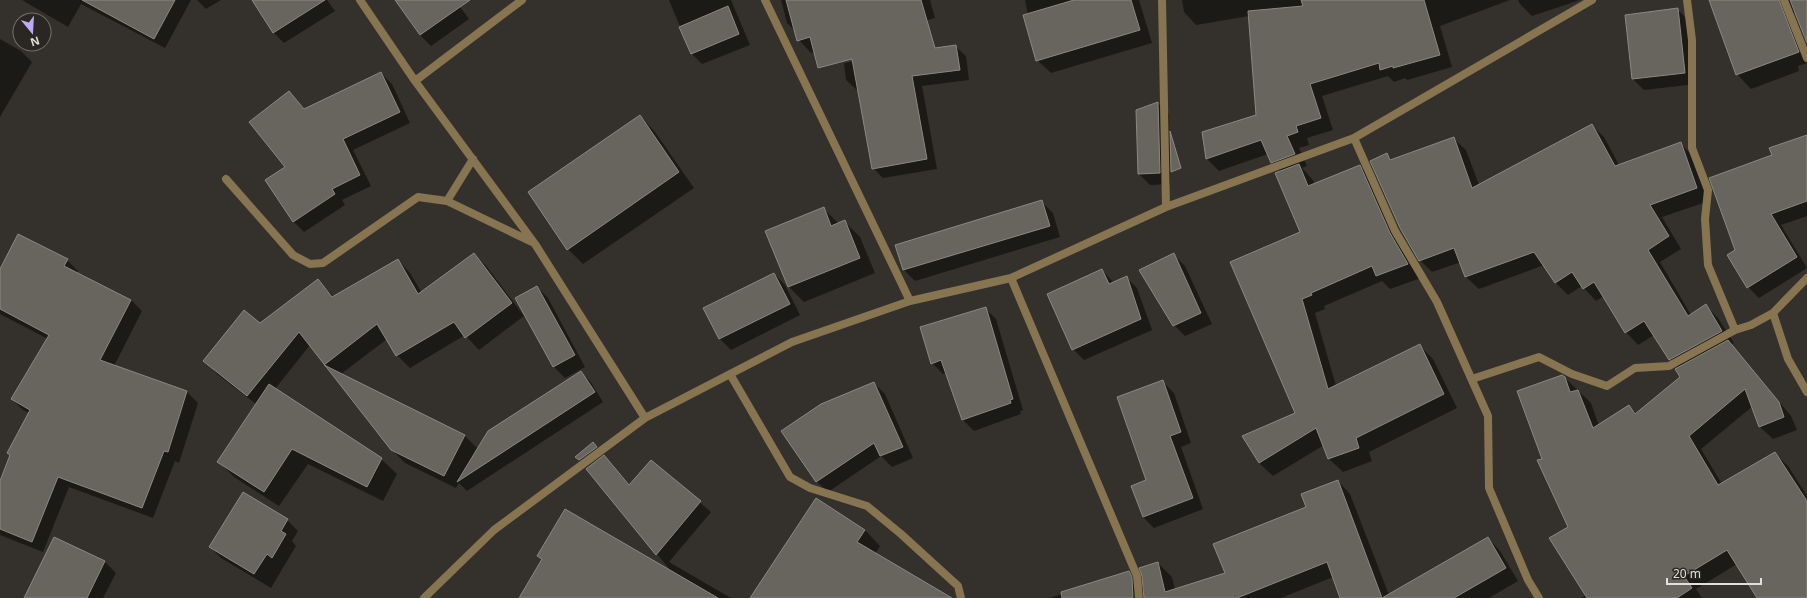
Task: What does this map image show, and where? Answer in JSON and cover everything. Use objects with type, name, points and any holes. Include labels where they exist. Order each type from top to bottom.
[{"type":"street","points":[[360,0],[415,81],[535,244],[645,418]]},
{"type":"street","points":[[415,81],[522,0]]},
{"type":"street","points":[[765,0],[910,301]]},
{"type":"street","points":[[1162,0],[1166,207]]},
{"type":"street","points":[[424,598],[494,530],[645,418],[792,342],[910,301],[1011,278],[1166,207],[1354,138],[1592,0]]},
{"type":"street","points":[[1687,0],[1692,40],[1692,148],[1708,190],[1705,218],[1708,265],[1735,330]]},
{"type":"street","points":[[1784,0],[1807,58]]},
{"type":"street","points":[[1354,138],[1395,231],[1437,302],[1488,416],[1489,488],[1528,580],[1538,598]]},
{"type":"street","points":[[447,201],[473,159]]},
{"type":"street","points":[[226,179],[292,255],[310,264],[323,263],[418,197],[447,201],[535,244]]},
{"type":"street","points":[[1011,278],[1137,576],[1139,598]]},
{"type":"street","points":[[1472,379],[1539,357],[1572,374],[1607,386],[1635,368],[1669,366],[1735,330],[1751,325],[1773,313],[1807,278]]},
{"type":"street","points":[[1773,313],[1788,359],[1807,392]]},
{"type":"street","points":[[730,374],[790,477],[810,488],[867,506],[901,534],[958,586],[961,598]]},
{"type":"building","points":[[82,0],[175,0],[154,39]]},
{"type":"building","points":[[252,0],[325,0],[273,33]]},
{"type":"building","points":[[395,0],[470,0],[420,35]]},
{"type":"building","points":[[786,0],[921,0],[935,48],[956,45],[960,70],[912,76],[927,159],[872,169],[852,59],[818,68],[810,37],[797,41]]},
{"type":"building","points":[[1074,0],[1131,0],[1140,30],[1036,61],[1023,15]]},
{"type":"building","points":[[1301,0],[1424,0],[1440,55],[1393,68],[1393,66],[1380,70],[1379,63],[1310,84],[1321,118],[1296,126],[1298,132],[1287,136],[1295,154],[1271,163],[1261,140],[1206,159],[1202,132],[1256,115],[1248,11],[1303,6]]},
{"type":"building","points":[[1709,0],[1779,0],[1799,52],[1736,75]]},
{"type":"building","points":[[1790,0],[1807,0],[1807,43]]},
{"type":"building","points":[[728,6],[739,34],[691,54],[679,27]]},
{"type":"building","points":[[1678,8],[1685,73],[1632,79],[1625,15]]},
{"type":"building","points":[[381,72],[400,112],[343,139],[360,175],[332,189],[335,194],[293,222],[265,180],[285,167],[249,122],[289,91],[304,109]]},
{"type":"building","points":[[1158,102],[1160,173],[1138,174],[1136,110]]},
{"type":"building","points":[[640,115],[679,172],[567,250],[528,192]]},
{"type":"building","points":[[1592,124],[1615,166],[1681,142],[1697,188],[1650,205],[1669,236],[1648,250],[1688,316],[1706,304],[1722,331],[1669,360],[1644,321],[1625,333],[1594,282],[1583,289],[1572,272],[1555,283],[1534,252],[1465,277],[1454,248],[1419,261],[1400,228],[1370,161],[1387,153],[1390,160],[1454,137],[1472,188]]},
{"type":"building","points":[[1170,131],[1181,168],[1171,172]]},
{"type":"building","points":[[1807,135],[1807,201],[1771,214],[1797,257],[1747,288],[1727,255],[1735,250],[1709,178],[1772,155],[1769,148]]},
{"type":"building","points":[[1299,164],[1308,186],[1360,165],[1390,233],[1408,264],[1376,276],[1372,266],[1311,293],[1312,295],[1302,299],[1328,389],[1420,344],[1444,394],[1356,438],[1359,448],[1328,459],[1316,428],[1259,463],[1242,436],[1295,413],[1230,262],[1300,232],[1275,173]]},
{"type":"building","points":[[1042,200],[1050,226],[903,270],[895,245]]},
{"type":"building","points":[[824,207],[831,226],[845,220],[860,258],[788,287],[765,231]]},
{"type":"building","points":[[18,234],[68,259],[64,266],[131,300],[100,360],[187,391],[168,452],[164,451],[142,508],[58,477],[32,542],[0,529],[0,481],[10,455],[7,453],[30,410],[11,399],[49,335],[0,309],[0,269]]},
{"type":"building","points":[[474,253],[512,303],[465,338],[454,322],[396,356],[377,324],[324,365],[299,332],[247,396],[203,361],[244,310],[260,323],[318,279],[332,297],[398,259],[418,294]]},
{"type":"building","points":[[1174,253],[1201,313],[1173,326],[1139,270]]},
{"type":"building","points":[[1102,269],[1109,284],[1127,276],[1141,319],[1072,350],[1047,294]]},
{"type":"building","points":[[774,273],[790,304],[719,339],[703,308]]},
{"type":"building","points":[[537,286],[575,355],[553,367],[515,298]]},
{"type":"building","points":[[986,307],[1013,399],[1010,400],[1011,403],[962,420],[941,360],[931,364],[920,327]]},
{"type":"building","points":[[1728,340],[1779,402],[1784,417],[1759,427],[1745,389],[1689,436],[1718,485],[1775,452],[1807,501],[1807,598],[1757,598],[1727,550],[1684,576],[1692,588],[1677,598],[1587,598],[1549,538],[1568,527],[1537,460],[1542,459],[1517,391],[1562,375],[1565,377],[1570,392],[1578,390],[1593,428],[1629,405],[1635,414],[1680,377],[1675,369]]},
{"type":"building","points":[[325,366],[465,435],[444,476],[391,450]]},
{"type":"building","points":[[581,371],[595,392],[457,482],[488,431]]},
{"type":"building","points":[[1163,380],[1181,432],[1170,436],[1193,498],[1143,517],[1131,486],[1146,480],[1117,397]]},
{"type":"building","points":[[874,382],[903,447],[880,456],[874,443],[816,482],[781,431],[821,404]]},
{"type":"building","points":[[269,384],[382,458],[367,487],[292,449],[264,492],[217,462]]},
{"type":"building","points":[[593,442],[597,447],[579,460],[575,457]]},
{"type":"building","points":[[604,455],[629,485],[651,460],[701,501],[656,555],[586,469]]},
{"type":"building","points":[[1338,480],[1382,598],[1340,598],[1327,562],[1237,598],[1144,598],[1142,576],[1139,568],[1158,562],[1165,592],[1225,573],[1213,544],[1306,507],[1301,494]]},
{"type":"building","points":[[243,492],[288,519],[281,531],[286,534],[272,558],[267,554],[254,574],[209,547]]},
{"type":"building","points":[[816,498],[865,530],[857,542],[952,598],[750,598]]},
{"type":"building","points":[[565,509],[718,598],[519,598],[542,559],[537,556]]},
{"type":"building","points":[[54,537],[105,561],[87,598],[24,598]]},
{"type":"building","points":[[1488,537],[1506,568],[1454,598],[1382,598]]},
{"type":"building","points":[[1129,571],[1132,577],[1133,598],[1062,598],[1061,592]]}]
